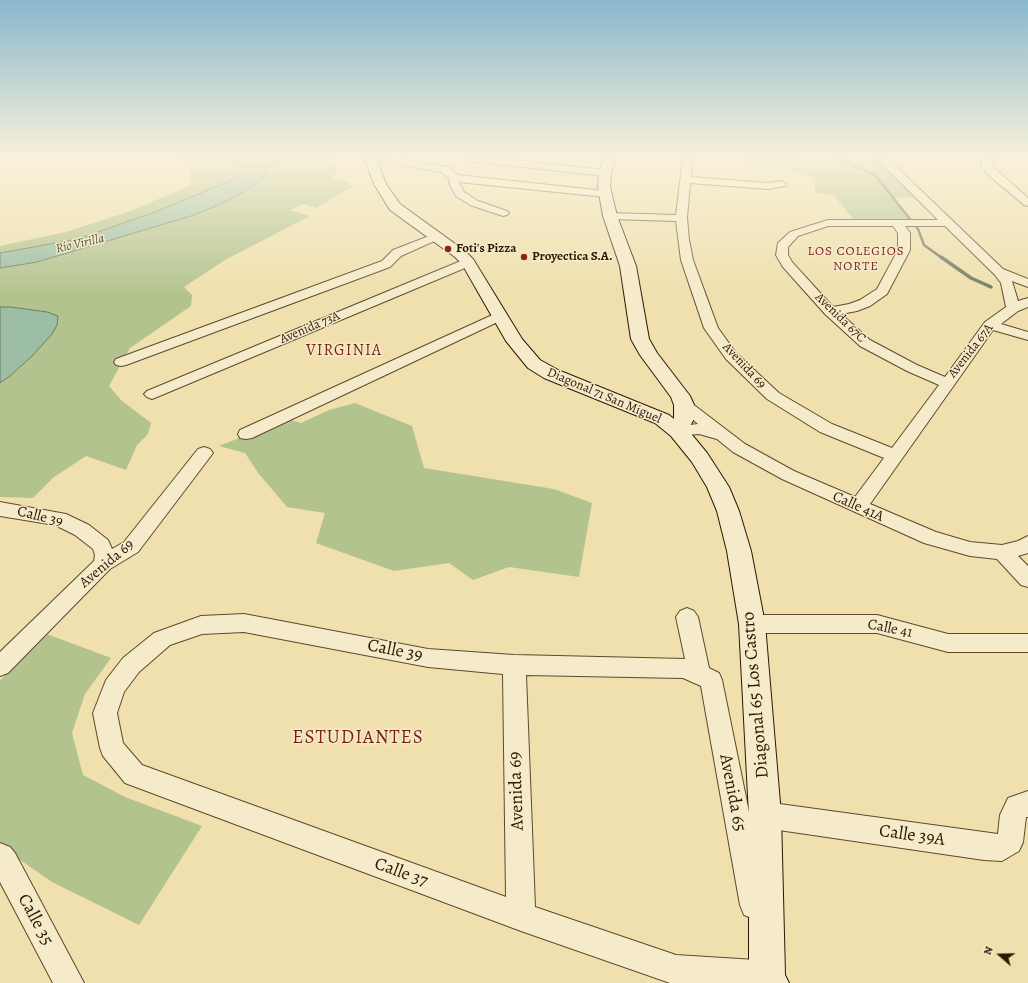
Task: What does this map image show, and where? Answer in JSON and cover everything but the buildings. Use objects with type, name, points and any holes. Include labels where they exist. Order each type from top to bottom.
[{"type":"main road","name":"Diagonal 71 San Miguel","points":[[393,204],[403,215],[437,236],[468,262],[498,316],[515,341],[534,364],[551,374],[662,419],[678,431]]},
{"type":"main road","points":[[607,204],[610,216],[628,266],[640,339],[649,355],[680,396],[684,405],[685,417],[678,431]]},
{"type":"main road","name":"Diagonal 65 Los Castro","points":[[678,431],[700,458],[718,487],[728,511],[739,551],[752,624],[765,815],[769,980]]},
{"type":"street","points":[[477,204],[503,212]]},
{"type":"street","name":"Avenida 69","points":[[682,204],[681,218],[687,260],[711,328],[731,356],[773,396],[826,428],[895,456]]},
{"type":"street","points":[[928,204],[1000,272],[1007,283],[1013,308]]},
{"type":"street","points":[[610,216],[681,218]]},
{"type":"street","name":"Avenida 67C","points":[[901,223],[828,223],[806,229],[786,240],[782,246],[782,255],[787,264],[830,311],[861,339],[878,351],[947,383]]},
{"type":"street","points":[[830,311],[865,303],[882,291],[904,250],[904,233],[901,223],[948,223]]},
{"type":"street","points":[[121,362],[386,264],[397,253],[437,236]]},
{"type":"street","name":"Avenida 73A","points":[[152,394],[468,262]]},
{"type":"street","points":[[1000,272],[1028,283]]},
{"type":"street","name":"Avenida 67A","points":[[858,507],[990,325],[1013,308],[1028,302]]},
{"type":"street","points":[[246,434],[498,316]]},
{"type":"street","points":[[990,325],[1028,336]]},
{"type":"street","name":"Calle 41A","points":[[684,405],[739,448],[788,475],[931,538],[970,549],[1002,552],[1024,547],[1028,543]]},
{"type":"street","name":"Calle 41A","points":[[678,431],[699,429],[725,436]]},
{"type":"street","name":"Avenida 69","points":[[0,666],[103,564],[131,547],[204,453]]},
{"type":"street","name":"Calle 39","points":[[0,509],[59,519],[82,530],[101,546],[105,555],[103,564]]},
{"type":"street","points":[[1002,552],[1028,579]]},
{"type":"street","points":[[687,617],[699,674]]},
{"type":"street","name":"Calle 39","points":[[114,688],[131,665],[162,639],[201,625],[244,624],[428,658],[514,665],[684,668],[699,674]]},
{"type":"street","name":"Calle 41","points":[[752,624],[877,624],[948,643],[1028,643]]},
{"type":"street","name":"Avenida 69","points":[[514,665],[521,918]]},
{"type":"street","name":"Avenida 65","points":[[699,674],[711,680],[769,980]]},
{"type":"street","name":"Calle 37","points":[[114,688],[105,713],[112,748],[134,774],[521,918],[676,970],[769,980]]},
{"type":"street","name":"Calle 39A","points":[[765,815],[984,847],[1002,848],[1010,842],[1013,815],[1017,807],[1028,804]]},
{"type":"street","name":"Calle 35","points":[[0,858],[5,863],[69,983]]},
{"type":"shaded area","points":[[147,204],[175,204],[78,239],[0,253],[0,246],[66,232],[128,212]]},
{"type":"shaded area","points":[[221,204],[323,204],[316,208],[303,204],[290,210],[310,216],[225,260],[184,287],[192,295],[191,306],[130,348],[109,386],[121,400],[151,423],[148,434],[137,445],[126,470],[86,456],[54,477],[33,498],[0,497],[0,383],[33,355],[57,325],[47,312],[12,307],[0,307],[0,268],[37,262],[191,216]]},
{"type":"shaded area","points":[[841,204],[899,204],[913,222],[856,222]]},
{"type":"shaded area","points":[[355,403],[412,426],[424,468],[554,489],[592,503],[579,577],[509,567],[473,580],[449,563],[394,571],[316,543],[325,513],[287,507],[259,474],[245,453],[219,446],[288,419],[301,423],[329,410]]},
{"type":"shaded area","points":[[47,634],[111,658],[85,694],[72,733],[83,775],[125,797],[202,826],[139,925],[52,882],[0,846],[0,680]]},
{"type":"water","name":"Río Virilla","points":[[175,204],[221,204],[191,216],[37,262],[0,268],[0,253],[78,239]]},
{"type":"water","points":[[0,307],[47,312],[58,316],[57,325],[52,334],[33,355],[0,383]]},
{"type":"waterway","points":[[898,204],[918,229],[924,245],[942,258]]},
{"type":"waterway","points":[[941,257],[971,278],[991,287]]},
{"type":"place","name":"Foti's Pizza","points":[[448,249]]},
{"type":"place","name":"Proyectica S.A.","points":[[524,257]]},
{"type":"district","name":"LOS COLEGIOS NORTE","points":[[856,260]]},
{"type":"district","name":"VIRGINIA","points":[[344,351]]},
{"type":"district","name":"ESTUDIANTES","points":[[358,738]]}]
